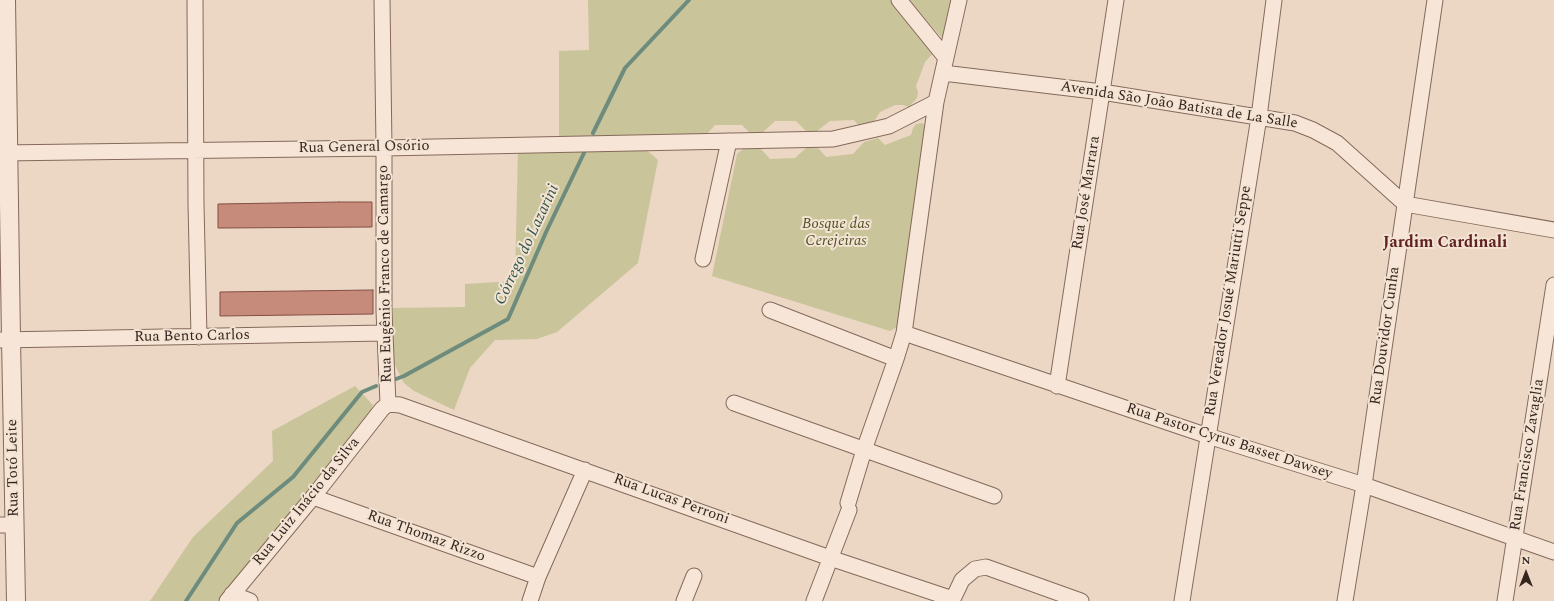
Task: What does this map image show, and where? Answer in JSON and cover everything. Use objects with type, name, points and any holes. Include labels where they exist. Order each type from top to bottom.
[{"type":"street","name":"Rua Totó Leite","points":[[6,0],[4,153],[8,525],[16,601]]},
{"type":"street","points":[[195,0],[199,337]]},
{"type":"street","name":"Rua Eugênio Franco de Camargo","points":[[382,0],[384,333],[388,404]]},
{"type":"street","points":[[900,0],[946,58]]},
{"type":"street","points":[[814,601],[848,506],[864,450],[904,333],[936,102],[959,0]]},
{"type":"street","name":"Rua José Marrara","points":[[1057,386],[1116,0]]},
{"type":"street","name":"Rua Vereador Josué Mariutti Seppe","points":[[1182,601],[1259,117],[1274,0]]},
{"type":"street","name":"Rua Douvidor Cunha","points":[[1345,601],[1364,485],[1435,0]]},
{"type":"street","name":"Avenida São João Batista de La Salle","points":[[942,73],[1102,92],[1295,123],[1313,130],[1337,143],[1405,204]]},
{"type":"street","name":"Rua General Osório","points":[[4,153],[384,148],[833,139],[889,126],[936,102]]},
{"type":"street","points":[[703,259],[729,141]]},
{"type":"street","points":[[1405,204],[1554,230]]},
{"type":"street","name":"Rua Francisco Zavaglia","points":[[1505,601],[1554,285]]},
{"type":"street","points":[[770,310],[896,359]]},
{"type":"street","name":"Rua Bento Carlos","points":[[5,339],[384,333]]},
{"type":"street","name":"Rua Pastor Cyrus Basset Dawsey","points":[[904,333],[1208,436],[1364,485],[1554,552]]},
{"type":"street","points":[[734,403],[994,496]]},
{"type":"street","name":"Rua Lucas Perroni","points":[[388,404],[400,405],[830,558],[953,600]]},
{"type":"street","name":"Rua Luiz Inácio da Silva","points":[[229,598],[313,497],[382,409],[388,404]]},
{"type":"street","points":[[530,601],[538,577],[584,470]]},
{"type":"street","name":"Rua Thomaz Rizzo","points":[[313,497],[538,577]]},
{"type":"street","points":[[953,600],[962,580],[976,569],[986,567],[1081,601]]},
{"type":"street","points":[[684,601],[694,576]]},
{"type":"street","points":[[229,598],[250,601]]},
{"type":"green space","points":[[588,0],[893,0],[936,50],[925,62],[916,86],[918,92],[917,98],[909,107],[895,105],[880,112],[872,125],[860,127],[854,120],[830,121],[817,131],[807,132],[796,121],[775,121],[763,132],[753,136],[742,125],[715,125],[707,134],[644,135],[559,144],[559,51],[589,50]]},
{"type":"green space","points":[[910,0],[962,0],[952,49],[928,22]]},
{"type":"green space","name":"Bosque das Cerejeiras","points":[[922,123],[929,129],[901,320],[897,327],[890,331],[712,276],[737,154],[743,149],[761,149],[770,159],[795,158],[806,148],[818,148],[826,157],[853,154],[864,142],[878,138],[885,145],[911,135],[916,124]]},
{"type":"green space","points":[[643,147],[658,160],[638,263],[557,332],[537,339],[495,340],[470,368],[454,410],[414,391],[404,383],[391,357],[390,335],[392,308],[465,307],[465,284],[515,281],[518,148]]},
{"type":"green space","points":[[355,386],[373,405],[369,416],[222,601],[150,601],[193,537],[273,461],[272,431]]},
{"type":"building","points":[[372,202],[372,227],[218,228],[218,204]]},
{"type":"building","points":[[373,290],[373,314],[220,316],[220,292]]},
{"type":"waterway","name":"Córrego do Lazarini","points":[[593,133],[625,68],[689,0]]},
{"type":"waterway","name":"Córrego do Lazarini","points":[[396,379],[508,319],[547,230],[584,153]]},
{"type":"waterway","name":"Córrego do Lazarini","points":[[186,601],[237,523],[293,477],[362,392],[376,386]]},
{"type":"district","name":"Jardim Cardinali","points":[[1445,244]]}]
